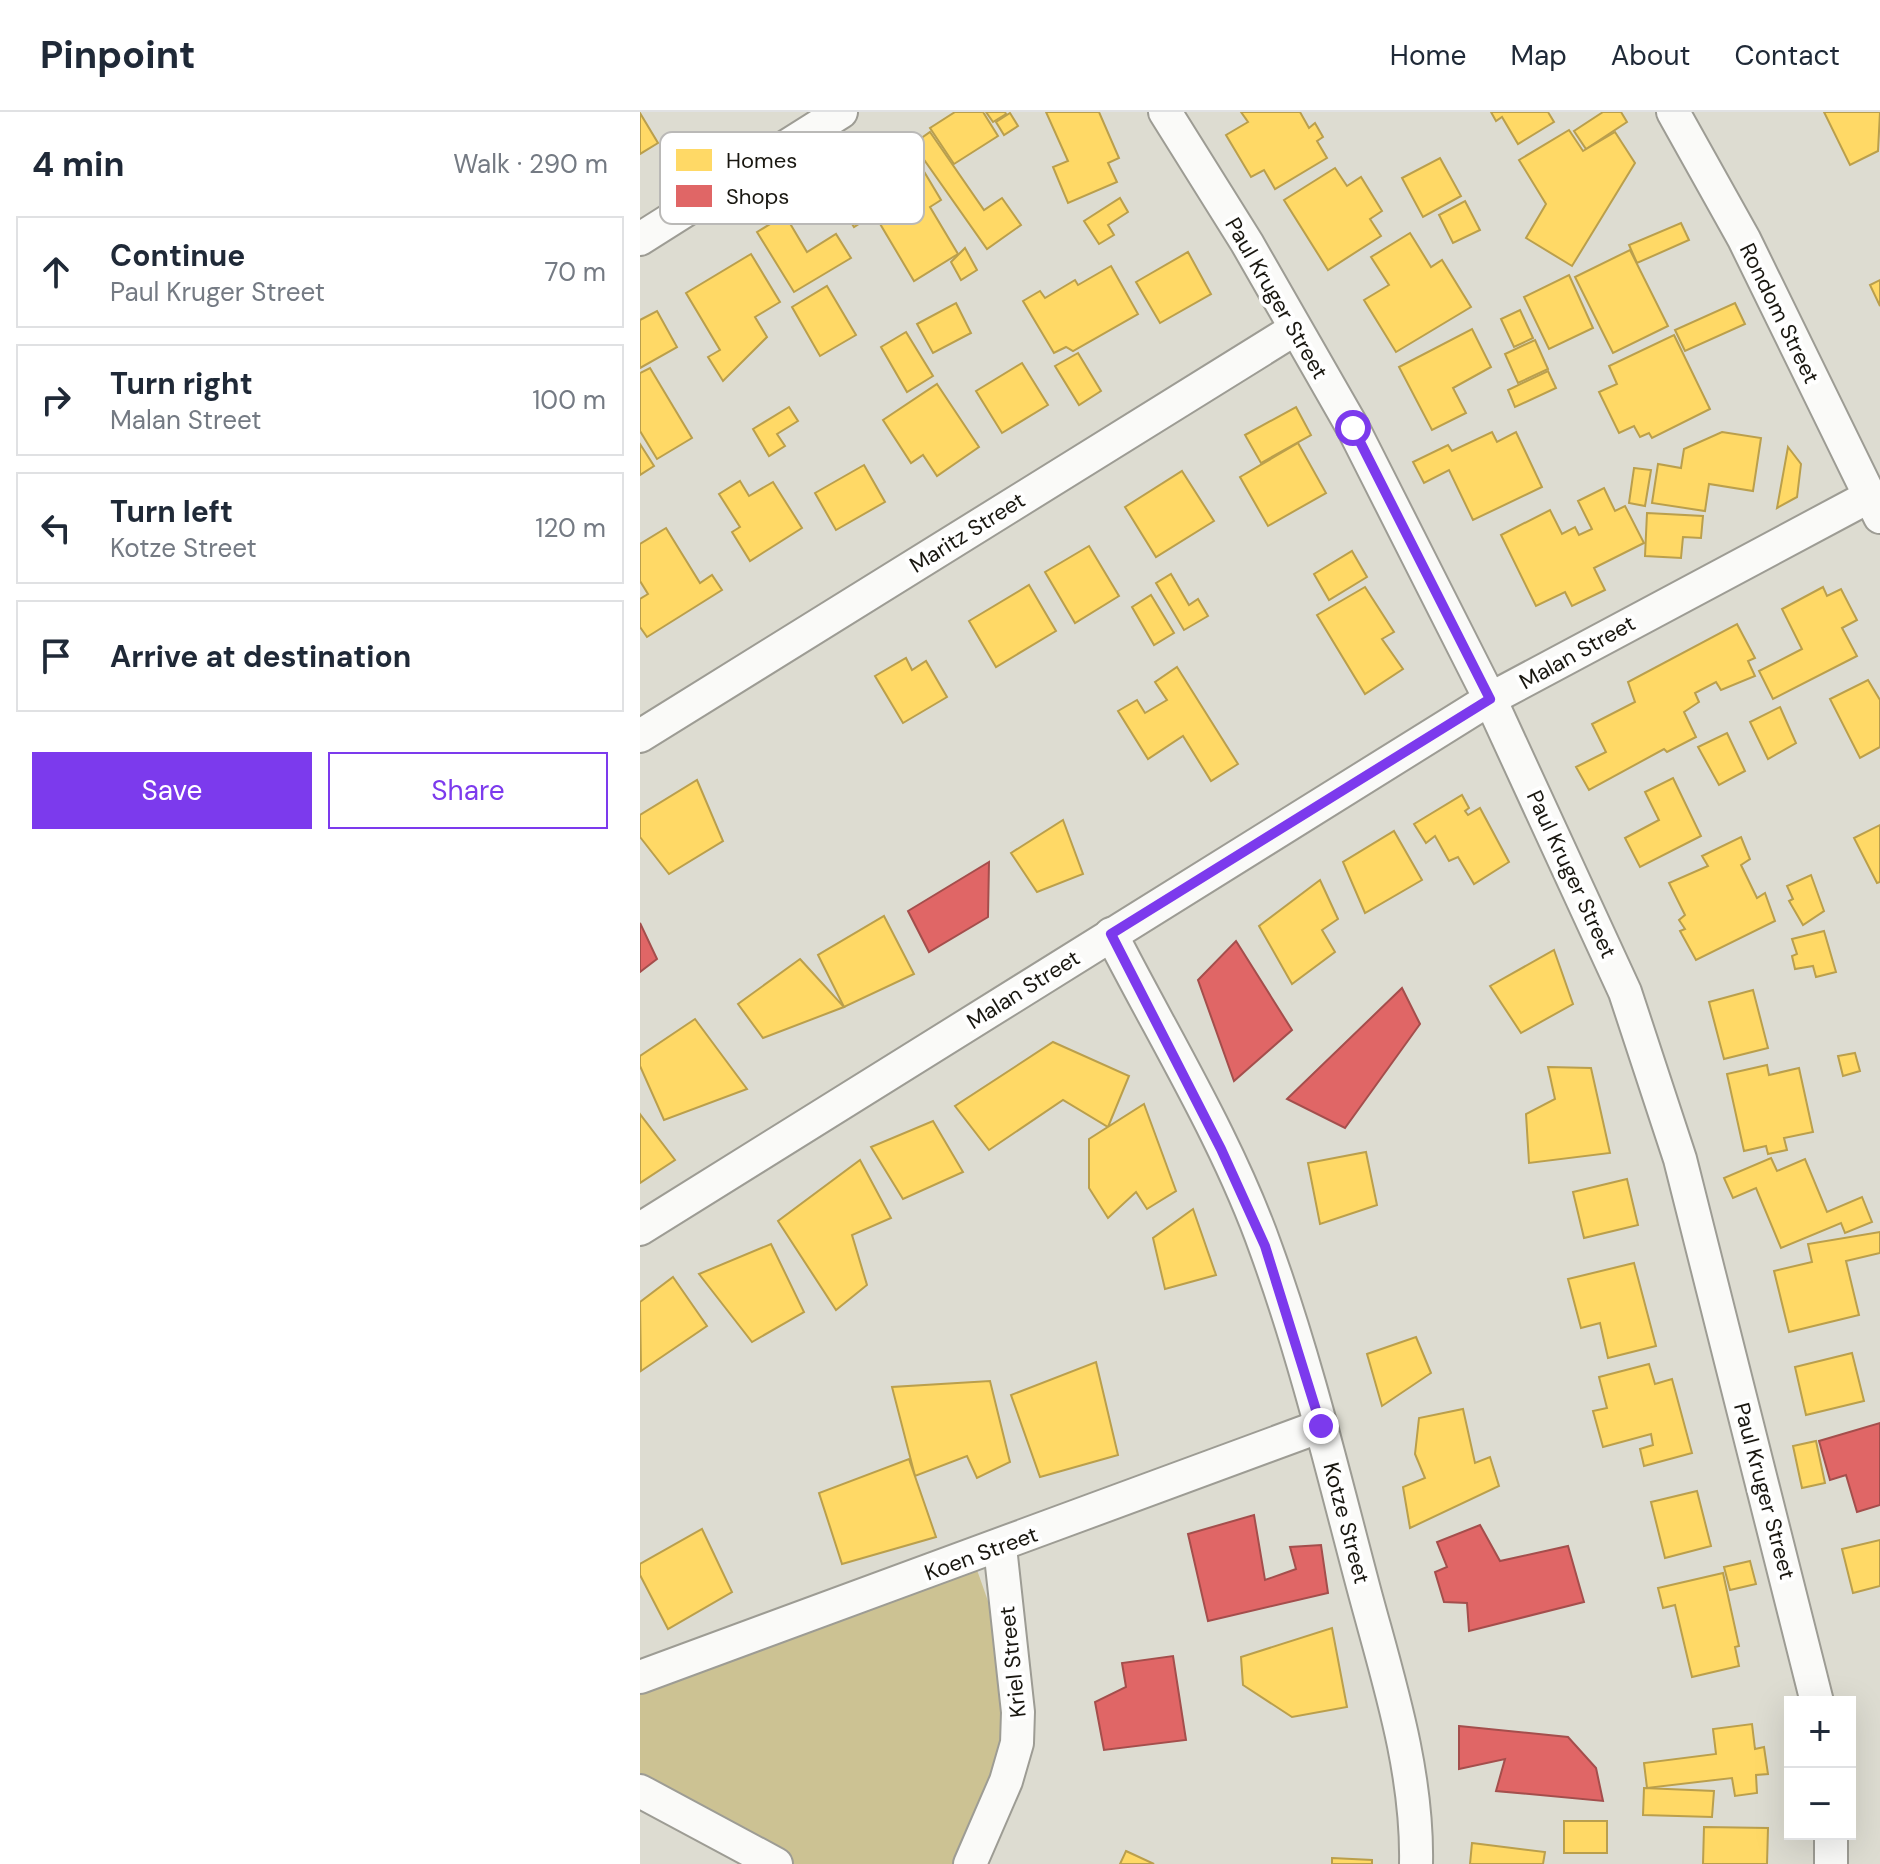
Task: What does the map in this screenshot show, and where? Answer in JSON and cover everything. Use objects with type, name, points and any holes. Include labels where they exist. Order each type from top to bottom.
[{"type":"street","points":[[809,132],[841,112]]},
{"type":"street","name":"Paul Kruger Street","points":[[1165,112],[1353,428],[1490,699],[1594,920],[1649,1058],[1680,1159],[1815,1696]]},
{"type":"street","name":"Rondom Street","points":[[1673,112],[1751,253],[1875,506]]},
{"type":"street","points":[[640,239],[664,224]]},
{"type":"street","name":"Maritz Street","points":[[640,736],[1295,329]]},
{"type":"street","name":"Malan Street","points":[[640,1229],[1490,699],[1875,506]]},
{"type":"street","name":"Kotze Street","points":[[1111,934],[1221,1149],[1265,1246],[1321,1426],[1409,1769],[1416,1822],[1416,1864]]},
{"type":"street","name":"Koen Street","points":[[640,1677],[1000,1547],[1321,1426]]},
{"type":"street","name":"Kriel Street","points":[[970,1864],[1006,1781],[1017,1743],[1018,1712],[1000,1547]]},
{"type":"street","points":[[640,1791],[776,1864]]},
{"type":"street","points":[[1831,1840],[1831,1864]]},
{"type":"shaded area","points":[[971,1553],[1023,1700],[968,1864],[793,1864],[640,1784],[640,1679]]},
{"type":"building: Homes","points":[[955,112],[983,112],[998,136],[954,164],[930,128]]},
{"type":"building: Homes","points":[[986,112],[1005,112],[1006,114],[993,122]]},
{"type":"building: Homes","points":[[1046,112],[1099,112],[1119,158],[1108,163],[1117,182],[1068,203],[1053,167],[1068,161]]},
{"type":"building: Homes","points":[[1241,112],[1300,112],[1309,128],[1315,123],[1323,137],[1317,141],[1327,158],[1275,189],[1264,170],[1251,177],[1226,135],[1248,122]]},
{"type":"building: Homes","points":[[1491,112],[1548,112],[1554,122],[1518,144],[1502,117],[1496,121]]},
{"type":"building: Homes","points":[[1603,112],[1621,112],[1627,122],[1586,149],[1574,131]]},
{"type":"building: Homes","points":[[1824,112],[1880,112],[1878,151],[1850,165]]},
{"type":"building: Homes","points":[[640,113],[658,143],[640,154]]},
{"type":"building: Homes","points":[[1010,113],[1018,126],[1004,135],[996,122]]},
{"type":"building: Homes","points":[[1569,130],[1583,151],[1615,132],[1635,163],[1572,266],[1526,238],[1546,204],[1519,160]]},
{"type":"building: Homes","points":[[930,132],[984,210],[1002,198],[1021,225],[987,249],[924,160],[924,136]]},
{"type":"building: Homes","points":[[1440,158],[1461,196],[1423,217],[1402,178]]},
{"type":"building: Homes","points":[[1335,168],[1347,186],[1361,177],[1382,211],[1370,219],[1381,236],[1328,270],[1284,200]]},
{"type":"building: Homes","points":[[924,172],[941,200],[930,207],[958,254],[914,281],[880,224],[924,224]]},
{"type":"building: Homes","points":[[1120,198],[1128,212],[1108,225],[1114,235],[1099,244],[1084,221]]},
{"type":"building: Homes","points":[[1465,201],[1480,230],[1453,243],[1439,215]]},
{"type":"building: Homes","points":[[1681,223],[1689,240],[1637,263],[1629,245]]},
{"type":"building: Homes","points":[[770,224],[790,224],[807,252],[836,234],[851,258],[794,292],[757,232]]},
{"type":"building: Homes","points":[[1410,233],[1431,267],[1442,260],[1471,307],[1396,352],[1364,300],[1389,285],[1371,257]]},
{"type":"building: Homes","points":[[965,248],[977,270],[961,280],[951,262]]},
{"type":"building: Homes","points":[[1630,250],[1668,326],[1613,353],[1575,277]]},
{"type":"building: Homes","points":[[1188,252],[1211,294],[1160,323],[1136,282]]},
{"type":"building: Homes","points":[[751,254],[780,302],[755,317],[767,337],[723,381],[708,357],[720,350],[686,293]]},
{"type":"building: Homes","points":[[1111,266],[1138,314],[1073,351],[1066,347],[1054,353],[1023,301],[1040,291],[1045,298],[1075,280],[1078,285]]},
{"type":"building: Homes","points":[[1569,275],[1593,328],[1549,349],[1524,297]]},
{"type":"building: Homes","points":[[1880,280],[1880,306],[1870,285]]},
{"type":"building: Homes","points":[[827,286],[856,335],[820,356],[792,307]]},
{"type":"building: Homes","points":[[956,303],[971,333],[933,353],[917,324]]},
{"type":"building: Homes","points":[[1735,303],[1745,324],[1685,351],[1675,330]]},
{"type":"building: Homes","points":[[1520,310],[1533,338],[1514,347],[1501,319]]},
{"type":"building: Homes","points":[[657,311],[677,347],[640,368],[640,320]]},
{"type":"building: Homes","points":[[1472,329],[1491,367],[1453,388],[1466,413],[1432,430],[1399,367]]},
{"type":"building: Homes","points":[[906,332],[933,376],[907,392],[881,347]]},
{"type":"building: Homes","points":[[1674,335],[1710,409],[1652,438],[1649,433],[1640,437],[1634,426],[1619,433],[1599,392],[1617,384],[1609,366]]},
{"type":"building: Homes","points":[[1535,340],[1548,369],[1518,383],[1505,354]]},
{"type":"building: Homes","points":[[1078,353],[1101,391],[1079,405],[1055,366]]},
{"type":"building: Homes","points":[[1022,363],[1048,405],[1002,433],[976,391]]},
{"type":"building: Homes","points":[[650,368],[692,438],[657,459],[640,431],[640,373]]},
{"type":"building: Homes","points":[[1548,371],[1556,388],[1515,407],[1508,390]]},
{"type":"building: Homes","points":[[937,384],[979,447],[937,476],[923,455],[911,463],[883,420]]},
{"type":"building: Homes","points":[[789,407],[798,421],[777,434],[785,446],[769,456],[753,429]]},
{"type":"building: Homes","points":[[1296,407],[1311,435],[1261,463],[1245,435]]},
{"type":"building: Homes","points":[[1492,432],[1497,442],[1516,432],[1542,487],[1473,520],[1449,470],[1424,483],[1413,462],[1448,445],[1452,451]]},
{"type":"building: Homes","points":[[1722,432],[1761,438],[1753,491],[1709,484],[1705,511],[1652,503],[1658,464],[1681,468],[1684,449]]},
{"type":"building: Homes","points":[[1298,443],[1326,493],[1268,526],[1240,477]]},
{"type":"building: Homes","points":[[640,444],[654,466],[640,475]]},
{"type":"building: Homes","points":[[1788,447],[1801,464],[1797,497],[1777,508]]},
{"type":"building: Homes","points":[[864,465],[885,502],[836,530],[815,493]]},
{"type":"building: Homes","points":[[1634,468],[1651,470],[1645,506],[1629,503]]},
{"type":"building: Homes","points":[[1182,471],[1214,521],[1156,557],[1125,507]]},
{"type":"building: Homes","points":[[740,481],[749,496],[773,482],[802,528],[750,561],[732,532],[740,527],[719,494]]},
{"type":"building: Homes","points":[[1604,488],[1615,511],[1625,506],[1644,543],[1594,568],[1605,590],[1572,606],[1565,592],[1536,606],[1501,535],[1550,510],[1562,534],[1575,527],[1579,535],[1592,529],[1578,501]]},
{"type":"building: Homes","points":[[1647,513],[1703,516],[1701,538],[1683,537],[1681,558],[1645,556]]},
{"type":"building: Homes","points":[[666,528],[700,583],[712,575],[722,590],[647,637],[640,627],[640,599],[648,594],[640,581],[640,544]]},
{"type":"building: Homes","points":[[1089,546],[1119,596],[1075,623],[1045,572]]},
{"type":"building: Homes","points":[[1352,551],[1367,577],[1329,600],[1314,574]]},
{"type":"building: Homes","points":[[1171,574],[1189,605],[1198,599],[1208,616],[1184,630],[1156,583]]},
{"type":"building: Homes","points":[[1029,585],[1056,631],[996,667],[969,621]]},
{"type":"building: Homes","points":[[1365,587],[1394,632],[1382,639],[1403,669],[1365,694],[1317,615]]},
{"type":"building: Homes","points":[[1823,587],[1827,596],[1841,589],[1857,620],[1842,628],[1857,656],[1773,699],[1759,671],[1802,649],[1782,609]]},
{"type":"building: Homes","points":[[1151,595],[1174,633],[1154,645],[1132,607]]},
{"type":"building: Homes","points":[[1737,624],[1755,658],[1748,661],[1755,676],[1721,690],[1716,682],[1695,693],[1699,702],[1684,712],[1696,737],[1667,752],[1664,749],[1589,790],[1576,767],[1606,752],[1592,724],[1635,702],[1628,682]]},
{"type":"building: Homes","points":[[906,658],[912,670],[926,661],[947,697],[903,723],[875,676]]},
{"type":"building: Homes","points":[[1177,667],[1238,764],[1211,781],[1183,736],[1148,759],[1118,711],[1137,700],[1145,713],[1167,700],[1155,682]]},
{"type":"building: Homes","points":[[1868,680],[1880,700],[1880,747],[1860,758],[1830,699]]},
{"type":"building: Homes","points":[[1780,707],[1796,743],[1768,759],[1750,722]]},
{"type":"building: Homes","points":[[1727,733],[1745,771],[1719,785],[1698,747]]},
{"type":"building: Homes","points":[[1673,778],[1701,836],[1640,867],[1625,838],[1659,820],[1645,792]]},
{"type":"building: Homes","points":[[697,780],[723,841],[669,874],[640,837],[640,815]]},
{"type":"building: Homes","points":[[1462,795],[1469,808],[1465,811],[1468,815],[1480,808],[1509,862],[1474,884],[1458,857],[1449,861],[1435,836],[1426,843],[1414,824]]},
{"type":"building: Homes","points":[[1063,820],[1083,874],[1037,892],[1011,853]]},
{"type":"building: Homes","points":[[1880,825],[1880,882],[1877,883],[1854,838]]},
{"type":"building: Homes","points":[[1394,831],[1422,880],[1365,913],[1343,862]]},
{"type":"building: Homes","points":[[1741,837],[1750,859],[1741,865],[1757,898],[1765,893],[1775,921],[1696,960],[1680,931],[1685,929],[1679,920],[1685,915],[1669,883],[1708,866],[1702,856]]},
{"type":"building: Homes","points":[[1811,875],[1824,911],[1803,925],[1789,901],[1793,899],[1787,886]]},
{"type":"building: Homes","points":[[1320,880],[1338,919],[1322,930],[1335,952],[1292,984],[1259,926]]},
{"type":"building: Homes","points":[[884,916],[914,974],[844,1007],[818,955]]},
{"type":"building: Homes","points":[[1824,931],[1836,972],[1816,977],[1813,966],[1795,969],[1792,956],[1797,954],[1792,939]]},
{"type":"building: Homes","points":[[1554,950],[1573,1004],[1521,1033],[1490,986]]},
{"type":"building: Homes","points":[[800,959],[844,1007],[763,1038],[738,1004]]},
{"type":"building: Homes","points":[[1753,990],[1768,1048],[1724,1059],[1709,1002]]},
{"type":"building: Homes","points":[[695,1019],[747,1089],[664,1120],[640,1066],[640,1056]]},
{"type":"building: Homes","points":[[1053,1042],[1129,1076],[1108,1127],[1063,1100],[989,1150],[955,1106]]},
{"type":"building: Homes","points":[[1855,1053],[1860,1071],[1843,1076],[1838,1056]]},
{"type":"building: Homes","points":[[1767,1065],[1769,1075],[1799,1068],[1813,1132],[1784,1138],[1787,1150],[1768,1154],[1766,1146],[1744,1151],[1727,1074]]},
{"type":"building: Homes","points":[[1548,1067],[1591,1068],[1610,1153],[1529,1163],[1526,1114],[1555,1099]]},
{"type":"building: Homes","points":[[1144,1104],[1176,1191],[1147,1209],[1136,1192],[1108,1218],[1089,1188],[1089,1139]]},
{"type":"building: Homes","points":[[640,1114],[675,1160],[640,1183]]},
{"type":"building: Homes","points":[[933,1121],[963,1172],[903,1199],[871,1147]]},
{"type":"building: Homes","points":[[1366,1152],[1377,1205],[1320,1224],[1308,1163]]},
{"type":"building: Homes","points":[[1771,1158],[1777,1171],[1805,1159],[1827,1212],[1862,1197],[1872,1222],[1845,1233],[1841,1223],[1781,1248],[1756,1188],[1733,1198],[1724,1178]]},
{"type":"building: Homes","points":[[860,1160],[891,1218],[852,1235],[867,1285],[836,1310],[778,1221]]},
{"type":"building: Homes","points":[[1627,1179],[1638,1225],[1584,1238],[1573,1192]]},
{"type":"building: Homes","points":[[1193,1209],[1216,1275],[1165,1289],[1153,1238]]},
{"type":"building: Homes","points":[[1880,1232],[1880,1253],[1846,1261],[1859,1315],[1789,1332],[1774,1271],[1812,1262],[1808,1244]]},
{"type":"building: Homes","points":[[771,1244],[804,1312],[752,1342],[699,1274]]},
{"type":"building: Homes","points":[[1634,1263],[1656,1346],[1608,1358],[1600,1323],[1581,1328],[1568,1279]]},
{"type":"building: Homes","points":[[673,1277],[707,1326],[641,1371],[640,1302]]},
{"type":"building: Homes","points":[[1416,1337],[1431,1373],[1382,1406],[1367,1354]]},
{"type":"building: Homes","points":[[1852,1353],[1864,1401],[1806,1415],[1795,1367]]},
{"type":"building: Homes","points":[[1096,1362],[1118,1455],[1040,1477],[1011,1395]]},
{"type":"building: Homes","points":[[1649,1364],[1655,1384],[1672,1379],[1692,1453],[1644,1466],[1640,1449],[1653,1445],[1651,1434],[1603,1447],[1593,1411],[1607,1408],[1599,1377]]},
{"type":"building: Homes","points":[[990,1381],[1010,1462],[977,1478],[967,1456],[915,1476],[892,1387]]},
{"type":"building: Homes","points":[[1463,1409],[1475,1463],[1490,1457],[1499,1486],[1410,1528],[1403,1487],[1425,1478],[1415,1454],[1419,1418]]},
{"type":"building: Homes","points":[[1816,1441],[1825,1483],[1802,1488],[1793,1446]]},
{"type":"building: Homes","points":[[909,1459],[936,1537],[842,1564],[819,1493]]},
{"type":"building: Homes","points":[[1697,1491],[1711,1546],[1665,1558],[1651,1502]]},
{"type":"building: Homes","points":[[702,1529],[732,1592],[668,1629],[640,1575],[640,1564]]},
{"type":"building: Homes","points":[[1880,1540],[1880,1586],[1853,1593],[1842,1549]]},
{"type":"building: Homes","points":[[1750,1561],[1756,1584],[1730,1590],[1724,1567]]},
{"type":"building: Homes","points":[[1723,1573],[1739,1646],[1735,1647],[1739,1666],[1692,1677],[1675,1605],[1663,1608],[1658,1588]]},
{"type":"building: Homes","points":[[1332,1628],[1347,1707],[1292,1717],[1243,1685],[1241,1657]]},
{"type":"building: Homes","points":[[1752,1724],[1755,1749],[1764,1747],[1768,1774],[1756,1775],[1757,1793],[1735,1796],[1732,1778],[1647,1788],[1644,1763],[1716,1754],[1713,1729]]},
{"type":"building: Homes","points":[[1644,1788],[1714,1791],[1712,1817],[1643,1815]]},
{"type":"building: Homes","points":[[1564,1821],[1607,1821],[1607,1853],[1564,1853]]},
{"type":"building: Homes","points":[[1704,1827],[1768,1828],[1767,1864],[1703,1864]]},
{"type":"building: Homes","points":[[1472,1843],[1545,1852],[1543,1864],[1470,1864]]},
{"type":"building: Homes","points":[[1126,1851],[1154,1864],[1120,1864]]},
{"type":"building: Homes","points":[[1332,1858],[1372,1860],[1372,1864],[1332,1864]]},
{"type":"building: Shops","points":[[989,862],[988,917],[929,952],[908,911]]},
{"type":"building: Shops","points":[[640,923],[657,959],[640,972]]},
{"type":"building: Shops","points":[[1236,941],[1292,1030],[1234,1081],[1198,980]]},
{"type":"building: Shops","points":[[1402,988],[1420,1024],[1345,1128],[1287,1099]]},
{"type":"building: Shops","points":[[1880,1423],[1880,1505],[1857,1512],[1846,1475],[1830,1480],[1819,1441]]},
{"type":"building: Shops","points":[[1254,1515],[1265,1580],[1296,1569],[1290,1547],[1321,1545],[1328,1593],[1208,1621],[1188,1534]]},
{"type":"building: Shops","points":[[1480,1525],[1500,1561],[1568,1546],[1584,1602],[1469,1631],[1467,1603],[1444,1602],[1435,1572],[1447,1567],[1437,1542]]},
{"type":"building: Shops","points":[[1173,1656],[1186,1740],[1104,1750],[1095,1702],[1126,1687],[1122,1663]]},
{"type":"building: Shops","points":[[1459,1726],[1568,1737],[1596,1768],[1603,1801],[1496,1791],[1505,1759],[1459,1769]]},
{"type":"route","points":[[1321,1426],[1265,1246],[1221,1149],[1111,934],[1490,699],[1353,428]]}]
